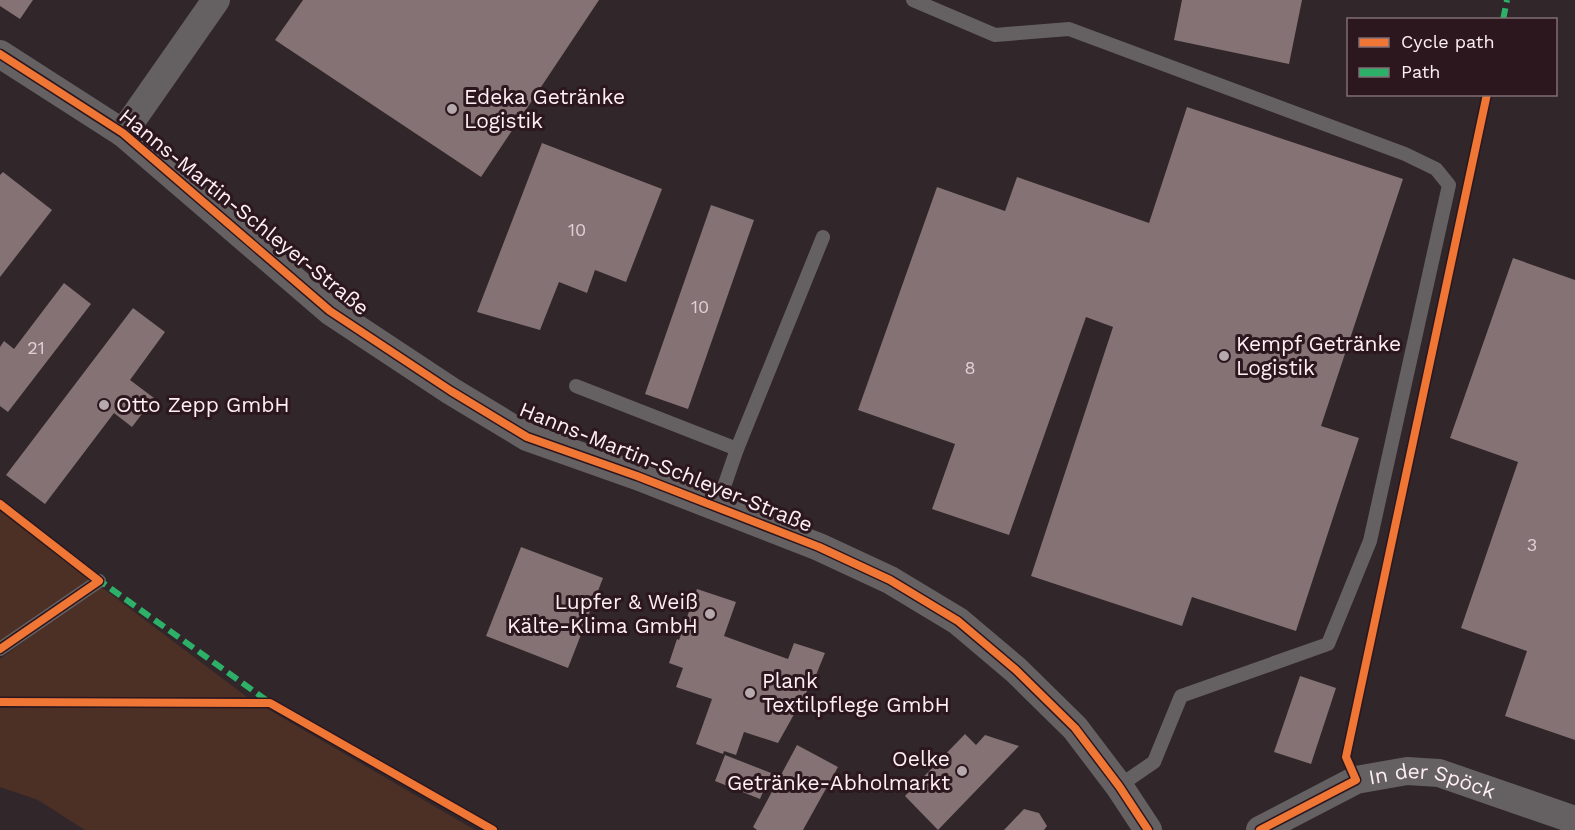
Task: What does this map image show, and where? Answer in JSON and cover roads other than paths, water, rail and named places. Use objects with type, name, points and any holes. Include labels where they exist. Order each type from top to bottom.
[{"type":"street","points":[[123,133],[216,0]]},
{"type":"street","name":"Hanns-Martin-Schleyer-Straße","points":[[0,54],[123,133],[330,311],[451,391],[527,437],[819,547],[890,580],[958,621],[1016,670],[1075,728],[1119,786],[1148,830]]},
{"type":"street","name":"In der Spöck","points":[[1260,830],[1356,780],[1407,771],[1439,773],[1575,820]]},
{"type":"lane","points":[[913,0],[995,35],[1069,29],[1405,154],[1437,169],[1449,185],[1370,541],[1328,644],[1181,696],[1154,762],[1119,786]]},
{"type":"lane","points":[[717,507],[737,449],[823,237]]},
{"type":"lane","points":[[576,386],[737,449]]},
{"type":"lane","points":[[0,649],[99,580]]},
{"type":"place","name":"Edeka Getränke Logistik","points":[[452,109]]},
{"type":"place","name":"Kempf Getränke Logistik","points":[[1224,356]]},
{"type":"place","name":"Otto Zepp GmbH","points":[[104,405]]},
{"type":"place","name":"Lupfer & Weiß Kälte-Klima GmbH","points":[[710,614]]},
{"type":"place","name":"Plank Textilpflege GmbH","points":[[750,693]]},
{"type":"place","name":"Oelke Getränke-Abholmarkt","points":[[962,771]]}]
